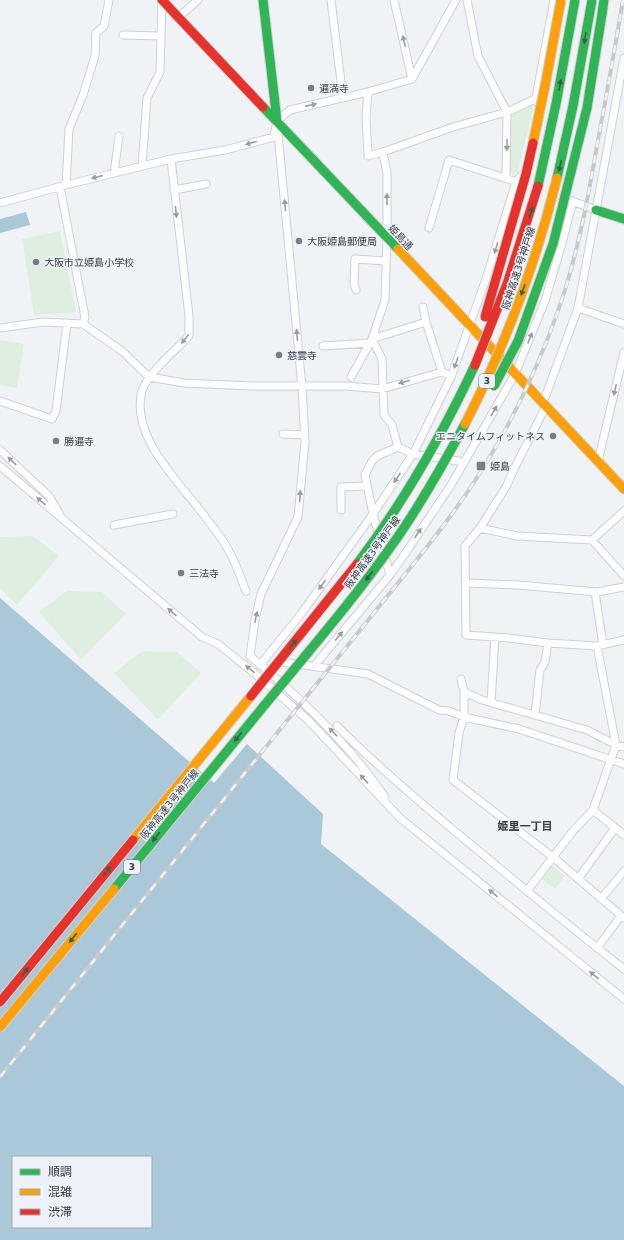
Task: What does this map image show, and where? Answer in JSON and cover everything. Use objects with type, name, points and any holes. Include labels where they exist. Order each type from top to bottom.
[{"type":"main road","name":"姫島通","points":[[162,0],[624,489]]},
{"type":"main road","points":[[263,0],[277,121]]},
{"type":"main road","name":"3","points":[[450,417],[490,302],[526,174],[545,86],[561,0]]},
{"type":"main road","name":"阪神高速3号神戸線","points":[[0,1002],[252,696],[343,582],[402,499],[450,417],[473,369],[495,317],[516,260],[532,206],[555,109],[575,0]]},
{"type":"main road","name":"阪神高速3号神戸線","points":[[0,1027],[354,595],[388,552],[419,505],[464,426],[489,377],[510,328],[531,267],[549,210],[560,168],[572,113],[592,0]]},
{"type":"main road","name":"3","points":[[388,552],[418,512],[474,420],[518,341],[553,244],[575,160],[587,108],[604,0]]},
{"type":"main road","points":[[596,210],[624,219]]},
{"type":"street","points":[[83,324],[85,317],[63,186],[69,129],[83,94],[95,54],[96,33],[104,26],[109,0]]},
{"type":"street","points":[[142,166],[147,98],[160,72],[162,0]]},
{"type":"street","points":[[179,17],[198,0]]},
{"type":"street","points":[[331,0],[343,98]]},
{"type":"street","points":[[394,0],[412,79]]},
{"type":"street","points":[[0,203],[171,159],[225,150],[274,137],[277,121],[290,110],[368,92],[412,79],[456,0]]},
{"type":"street","points":[[467,0],[478,56],[507,112],[506,178]]},
{"type":"street","points":[[260,665],[300,614],[373,514],[413,454],[451,377],[486,279],[516,182],[522,176],[537,104],[536,92],[554,0]]},
{"type":"street","points":[[123,36],[161,36]]},
{"type":"street","points":[[624,58],[578,308],[544,405],[506,487],[480,528],[465,546],[466,635],[548,644],[600,646],[624,640]]},
{"type":"street","points":[[368,92],[366,117],[368,156],[453,127],[507,112],[537,98]]},
{"type":"street","points":[[277,121],[302,387],[304,435],[298,517],[261,594],[255,620],[250,656],[313,712],[348,748],[373,779],[400,818]]},
{"type":"street","points":[[114,173],[119,136]]},
{"type":"street","points":[[351,378],[371,342],[385,300],[387,174],[383,152]]},
{"type":"street","points":[[171,159],[190,316],[189,336],[149,377],[142,391],[140,409],[143,425],[150,441],[176,482],[208,520],[230,552],[246,591]]},
{"type":"street","points":[[428,228],[449,160],[506,178],[596,210]]},
{"type":"street","points":[[174,190],[206,184]]},
{"type":"street","points":[[314,666],[390,575],[451,485],[515,374],[545,301],[573,201]]},
{"type":"street","points":[[356,290],[354,284],[355,258],[386,261]]},
{"type":"street","points":[[423,307],[426,322],[442,372],[451,377]]},
{"type":"street","points":[[578,308],[624,324]]},
{"type":"street","points":[[0,328],[43,322],[83,324],[122,351],[149,377],[184,383],[382,388],[442,372]]},
{"type":"street","points":[[323,346],[371,342],[426,322]]},
{"type":"street","points":[[0,401],[52,419],[56,411],[67,323]]},
{"type":"street","points":[[371,342],[382,359],[384,415],[392,425],[398,447]]},
{"type":"street","points":[[598,461],[624,352]]},
{"type":"street","points":[[283,434],[304,435]]},
{"type":"street","points":[[390,575],[373,514],[365,475],[372,461],[378,456],[398,447],[413,454],[464,462]]},
{"type":"street","points":[[0,450],[48,496],[64,522]]},
{"type":"street","points":[[0,466],[64,522],[202,637],[218,644],[308,720],[400,818],[624,999]]},
{"type":"street","points":[[341,510],[341,487],[368,486]]},
{"type":"street","points":[[592,540],[624,510]]},
{"type":"street","points":[[114,525],[173,514]]},
{"type":"street","points":[[480,528],[517,536],[592,540],[624,576]]},
{"type":"street","points":[[466,583],[518,585],[595,592],[624,587]]},
{"type":"street","points":[[527,891],[554,858],[573,831],[593,810],[616,745],[600,646],[595,592]]},
{"type":"street","points":[[491,702],[495,637]]},
{"type":"street","points":[[535,715],[540,670],[545,662],[548,644]]},
{"type":"street","points":[[260,665],[282,662],[368,674],[439,710],[449,711],[464,717],[519,728],[624,764]]},
{"type":"street","points":[[461,679],[464,692],[464,717],[459,733],[453,780],[554,858],[622,917],[597,948]]},
{"type":"street","points":[[464,692],[491,702],[587,730],[616,745],[624,747]]},
{"type":"street","points":[[336,726],[374,763],[527,891],[624,969]]},
{"type":"street","points":[[593,810],[624,835]]},
{"type":"street","points":[[578,879],[616,828]]},
{"type":"street","points":[[601,899],[624,871]]},
{"type":"green space","points":[[531,104],[534,105],[518,172],[513,175],[509,170],[510,113]]},
{"type":"green space","points":[[60,231],[76,312],[34,315],[22,239]]},
{"type":"green space","points":[[0,340],[24,344],[17,388],[0,385]]},
{"type":"green space","points":[[33,536],[59,556],[17,605],[0,588],[0,537]]},
{"type":"green space","points":[[67,591],[102,592],[126,614],[81,660],[39,612]]},
{"type":"green space","points":[[142,651],[177,652],[201,673],[158,720],[114,673]]},
{"type":"green space","points":[[552,866],[565,876],[555,889],[542,879]]},
{"type":"water","points":[[26,212],[30,225],[0,233],[0,219]]},
{"type":"water","points":[[0,598],[214,783],[247,744],[323,814],[321,844],[624,1086],[624,1240],[0,1240]]},
{"type":"railway","points":[[0,1077],[427,547],[460,503],[491,455],[527,388],[547,340],[570,274],[588,198],[623,0]]},
{"type":"traffic: fast","points":[[263,0],[277,121]]},
{"type":"traffic: fast","points":[[538,186],[556,104],[575,0]]},
{"type":"traffic: fast","points":[[557,178],[573,106],[592,0]]},
{"type":"traffic: fast","points":[[602,14],[604,0]]},
{"type":"traffic: fast","points":[[494,386],[518,341],[553,244],[587,108],[602,14]]},
{"type":"traffic: fast","points":[[263,107],[398,249]]},
{"type":"traffic: fast","points":[[596,210],[624,219]]},
{"type":"traffic: fast","points":[[357,564],[391,517],[421,468],[436,442],[475,365]]},
{"type":"traffic: fast","points":[[263,707],[348,603],[397,538],[432,482],[465,424]]},
{"type":"traffic: fast","points":[[114,889],[263,707]]},
{"type":"traffic: slow","points":[[533,143],[561,0]]},
{"type":"traffic: slow","points":[[465,424],[480,395],[518,304],[549,210],[557,178]]},
{"type":"traffic: slow","points":[[398,249],[624,489]]},
{"type":"traffic: slow","points":[[133,840],[251,696]]},
{"type":"traffic: slow","points":[[0,1027],[114,889]]},
{"type":"traffic: jam","points":[[162,0],[263,107]]},
{"type":"traffic: jam","points":[[485,317],[526,174],[533,143]]},
{"type":"traffic: jam","points":[[475,365],[507,284],[538,186]]},
{"type":"traffic: jam","points":[[251,696],[357,564]]},
{"type":"traffic: jam","points":[[0,1002],[133,840]]},
{"type":"place","name":"遍満寺","points":[[311,88]]},
{"type":"place","name":"大阪姫島郵便局","points":[[299,241]]},
{"type":"place","name":"大阪市立姫島小学校","points":[[36,262]]},
{"type":"place","name":"慈雲寺","points":[[279,355]]},
{"type":"place","name":"エニタイムフィットネス","points":[[553,436]]},
{"type":"place","name":"勝遍寺","points":[[56,441]]},
{"type":"place","name":"姫島","points":[[481,466]]},
{"type":"place","name":"三法寺","points":[[181,573]]},
{"type":"district","name":"姫里一丁目","points":[[525,826]]}]
